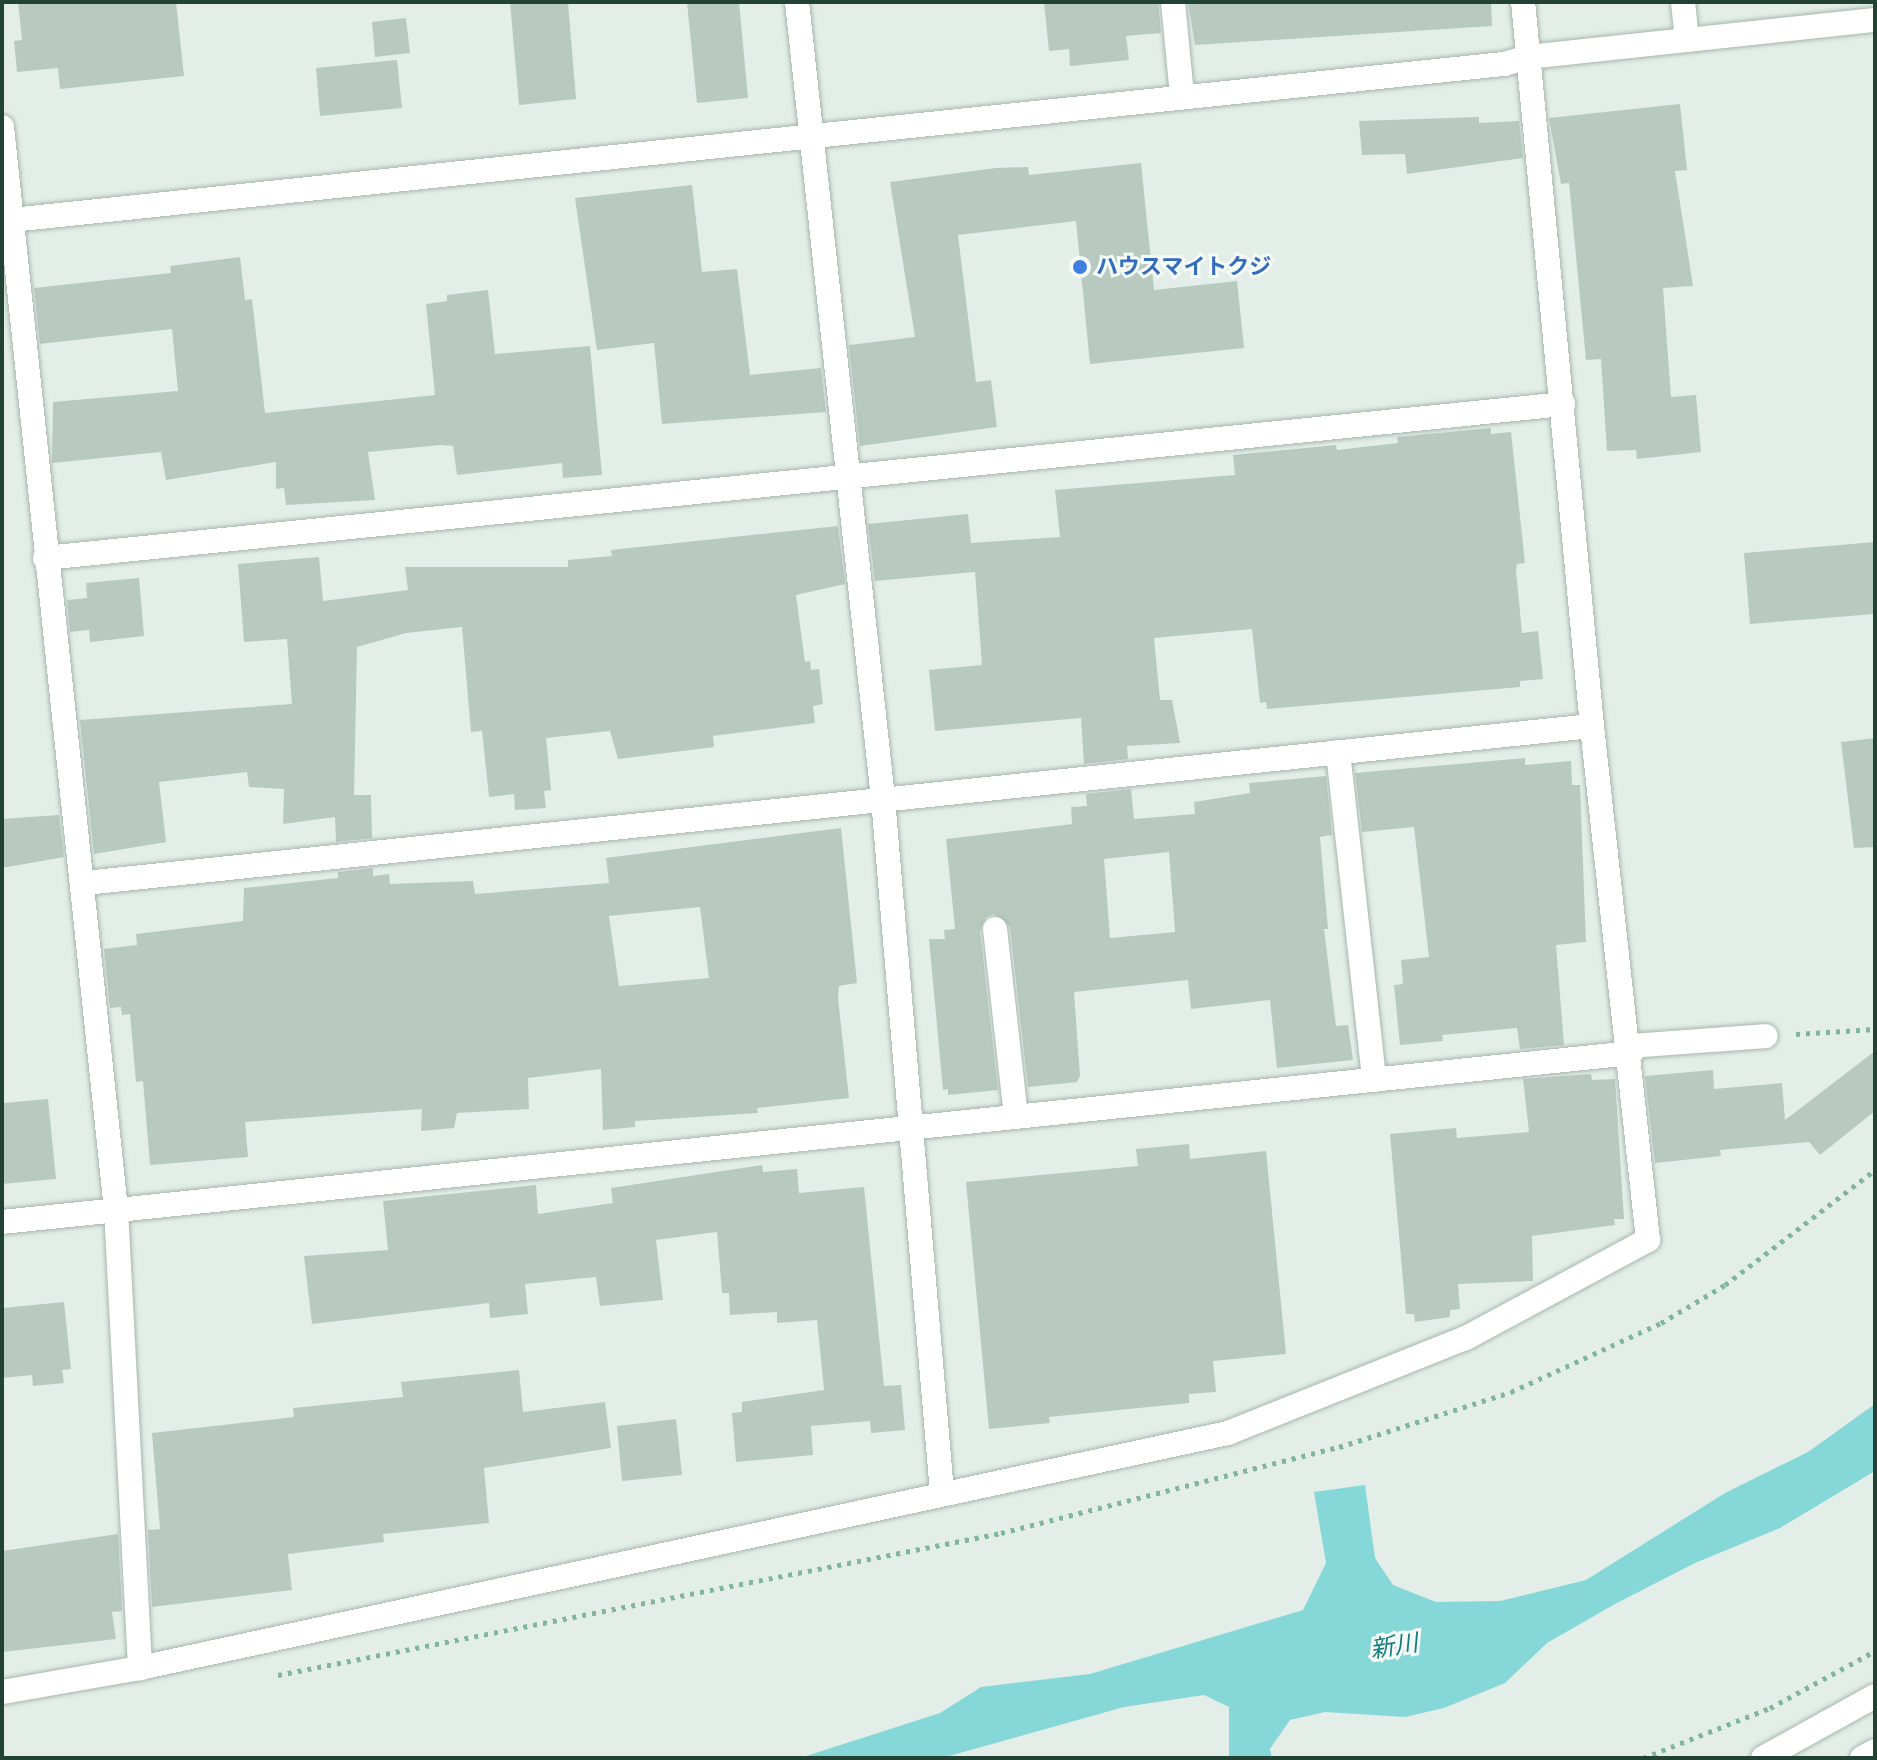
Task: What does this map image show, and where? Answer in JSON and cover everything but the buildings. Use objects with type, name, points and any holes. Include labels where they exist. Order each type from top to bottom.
[{"type":"street","points":[[797,2],[883,799],[942,1493]]},
{"type":"street","points":[[1173,2],[1182,96]]},
{"type":"street","points":[[2,1692],[140,1668],[1228,1433],[1466,1338],[1648,1240],[1630,1049],[1592,726],[1523,2]]},
{"type":"street","points":[[1683,2],[1687,40]]},
{"type":"street","points":[[7,221],[1504,64],[1528,57],[1875,20]]},
{"type":"street","points":[[2,127],[7,221],[85,883],[116,1209],[140,1668]]},
{"type":"street","points":[[45,558],[1563,404]]},
{"type":"street","points":[[85,883],[1592,726]]},
{"type":"street","points":[[1338,752],[1374,1080]]},
{"type":"street","points":[[995,929],[1016,1117]]},
{"type":"street","points":[[2,1222],[913,1130],[1766,1036]]},
{"type":"street","points":[[1763,1758],[1875,1696]]},
{"type":"street","points":[[1862,1758],[1875,1751]]},
{"type":"path","points":[[1766,1036],[1875,1029]]},
{"type":"path","points":[[1643,1758],[1770,1708],[1875,1651]]},
{"type":"water","name":"新川","points":[[1875,1404],[1875,1471],[1780,1528],[1695,1563],[1615,1604],[1547,1643],[1505,1683],[1444,1708],[1405,1717],[1325,1712],[1290,1720],[1270,1749],[1272,1758],[1229,1758],[1229,1707],[1204,1695],[1124,1707],[942,1758],[800,1758],[940,1713],[981,1687],[1090,1674],[1303,1610],[1326,1563],[1314,1492],[1365,1485],[1375,1558],[1393,1585],[1436,1602],[1500,1601],[1586,1580],[1725,1493],[1808,1452]]},
{"type":"place","name":"ハウスマイトクジ","points":[[1080,267]]}]
